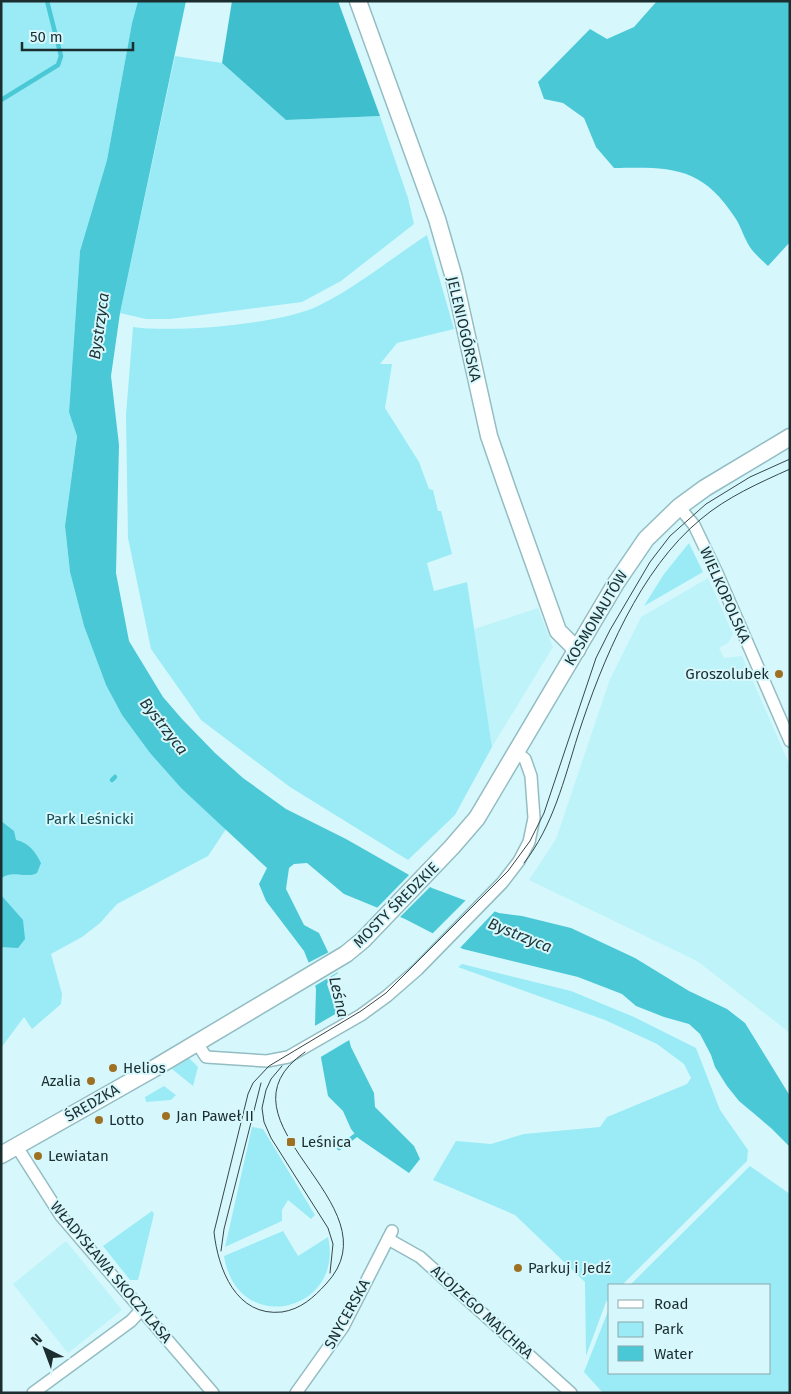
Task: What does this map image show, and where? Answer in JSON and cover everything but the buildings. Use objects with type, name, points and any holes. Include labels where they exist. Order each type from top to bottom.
[{"type":"main road","name":"JELENIOGÓRSKA","points":[[358,1],[437,219],[454,278],[492,445],[558,632],[577,650]]},
{"type":"main road","name":"KOSMONAUTÓW","points":[[452,847],[486,804],[630,561],[646,539],[679,507],[705,488],[790,438]]},
{"type":"main road","name":"MOSTY ŚREDZKIE","points":[[286,990],[340,958],[363,940],[452,847]]},
{"type":"main road","name":"ŚREDZKA","points":[[1,1155],[202,1050],[286,990]]},
{"type":"street","name":"WIELKOPOLSKA","points":[[679,507],[694,525],[717,573],[790,740]]},
{"type":"street","points":[[202,1050],[267,1060],[288,1057],[361,1015],[387,996],[418,969],[512,872],[529,842],[534,818],[531,776],[525,759],[517,753]]},
{"type":"street","name":"WŁADYSŁAWA SKOCZYLASA","points":[[16,1147],[61,1216],[213,1393]]},
{"type":"street","name":"SNYCERSKA","points":[[296,1393],[343,1327],[390,1235]]},
{"type":"street","name":"ALOJZEGO MAJCHRA","points":[[390,1235],[420,1257],[570,1393]]},
{"type":"street","points":[[33,1393],[131,1321],[142,1310]]},
{"type":"shaded area","points":[[232,1],[338,1],[380,116],[286,120],[222,63]]},
{"type":"shaded area","points":[[708,578],[733,634],[728,643],[719,648],[724,658],[742,656],[790,766],[790,1033],[697,961],[529,880],[556,839],[610,679],[641,617]]},
{"type":"shaded area","points":[[538,608],[553,647],[492,747],[474,629]]},
{"type":"shaded area","points":[[66,1241],[122,1310],[68,1353],[13,1284]]},
{"type":"green space","name":"Park Leśnicki","points":[[1,1],[138,1],[132,23],[107,160],[80,251],[69,411],[77,435],[65,526],[70,572],[84,626],[106,685],[122,715],[150,753],[181,788],[226,829],[208,856],[117,904],[100,923],[82,937],[51,954],[62,994],[61,1004],[32,1029],[24,1017],[1,1048]]},
{"type":"green space","points":[[175,56],[222,63],[286,120],[380,116],[408,198],[414,224],[341,281],[302,302],[170,319],[146,319],[120,313]]},
{"type":"green space","points":[[427,235],[454,329],[397,343],[380,364],[392,364],[385,408],[419,462],[429,489],[433,490],[438,511],[441,511],[452,554],[427,563],[434,591],[467,582],[492,747],[455,815],[408,860],[290,787],[201,720],[151,649],[128,538],[126,415],[133,327],[174,329],[227,326],[280,318],[301,312],[318,306],[346,291]]},
{"type":"green space","points":[[689,543],[703,572],[644,606],[664,574]]},
{"type":"green space","points":[[462,964],[571,991],[634,1017],[696,1048],[720,1110],[748,1150],[747,1161],[623,1284],[608,1284],[608,1300],[586,1356],[585,1282],[515,1215],[433,1180],[456,1141],[491,1144],[524,1134],[600,1127],[607,1117],[687,1084],[691,1078],[684,1064],[657,1044],[605,1020],[458,967]]},
{"type":"green space","points":[[189,1058],[198,1067],[193,1086],[172,1069]]},
{"type":"green space","points":[[164,1086],[176,1095],[171,1100],[146,1102],[145,1097]]},
{"type":"green space","points":[[252,1127],[263,1129],[315,1215],[311,1219],[288,1200],[282,1210],[282,1221],[225,1247]]},
{"type":"green space","points":[[750,1166],[790,1194],[790,1393],[603,1393],[584,1372],[608,1311],[608,1374],[771,1374],[771,1284],[631,1284]]},
{"type":"green space","points":[[152,1211],[154,1214],[138,1280],[130,1280],[103,1246]]},
{"type":"green space","points":[[283,1231],[298,1256],[328,1237],[329,1263],[321,1283],[306,1298],[287,1305],[267,1306],[248,1298],[233,1282],[224,1256]]},
{"type":"water","name":"Bystrzyca","points":[[138,1],[186,1],[120,313],[111,376],[119,445],[116,573],[129,641],[163,697],[182,719],[243,778],[286,809],[346,839],[432,888],[499,913],[522,916],[571,928],[635,958],[689,991],[727,1009],[745,1023],[790,1096],[790,1147],[739,1101],[715,1067],[700,1034],[689,1024],[636,1006],[622,994],[578,977],[463,949],[405,919],[344,894],[307,863],[294,864],[289,868],[286,889],[304,925],[319,933],[338,973],[330,978],[327,984],[335,1008],[341,1009],[351,1047],[374,1093],[375,1107],[414,1146],[420,1159],[409,1173],[358,1138],[351,1129],[343,1111],[328,1096],[315,1025],[316,989],[310,966],[304,951],[266,901],[259,884],[267,868],[181,788],[150,753],[122,715],[106,685],[84,626],[70,572],[65,526],[77,436],[69,412],[80,251],[107,160],[132,23]]},
{"type":"water","points":[[657,1],[790,1],[790,242],[768,266],[747,243],[736,219],[723,202],[698,179],[684,173],[669,170],[614,168],[596,147],[584,118],[563,103],[544,99],[538,82],[590,29],[607,39],[634,27]]},
{"type":"water","points":[[1,821],[14,831],[16,840],[28,845],[36,855],[41,863],[37,873],[33,875],[14,874],[1,879]]},
{"type":"water","points":[[1,895],[23,920],[25,939],[18,948],[1,947]]},
{"type":"pier","points":[[410,874],[432,885],[398,919],[375,910]]},
{"type":"pier","points":[[467,899],[497,909],[458,950],[431,935]]},
{"type":"pier","points":[[329,952],[340,971],[313,987],[306,964]]},
{"type":"pier","points":[[344,1009],[351,1039],[319,1058],[313,1027]]},
{"type":"waterway","points":[[1,100],[58,65],[61,56],[47,1]]},
{"type":"waterway","points":[[112,780],[115,777]]},
{"type":"waterway","points":[[339,1148],[360,1132]]},
{"type":"tram line","points":[[305,1052],[280,1079],[276,1107],[287,1135],[326,1194],[340,1224],[342,1254],[326,1284],[306,1302],[289,1311],[266,1312],[253,1307],[241,1299],[232,1288],[220,1261],[214,1232],[248,1094],[253,1083],[269,1066],[361,1011],[386,993],[508,871],[530,841],[544,813],[596,658],[610,630],[650,562],[670,536],[706,504],[750,477],[790,459]]},
{"type":"tram line","points":[[524,863],[543,834],[557,802],[578,735],[611,647],[659,563],[679,540],[711,511],[732,497],[790,469]]},
{"type":"tram line","points":[[282,1066],[271,1079],[266,1090],[262,1108],[264,1122],[271,1138],[328,1228],[333,1244],[330,1273]]},
{"type":"tram line","points":[[221,1251],[224,1229],[261,1083]]},
{"type":"place","name":"Groszolubek","points":[[779,674]]},
{"type":"place","name":"Helios","points":[[113,1068]]},
{"type":"place","name":"Azalia","points":[[91,1081]]},
{"type":"place","name":"Jan Paweł II","points":[[166,1116]]},
{"type":"place","name":"Lotto","points":[[99,1120]]},
{"type":"place","name":"Leśnica","points":[[291,1142]]},
{"type":"place","name":"Lewiatan","points":[[38,1156]]},
{"type":"place","name":"Parkuj i Jedź","points":[[518,1268]]},
{"type":"water label","name":"Leśna","points":[[339,997]]}]
